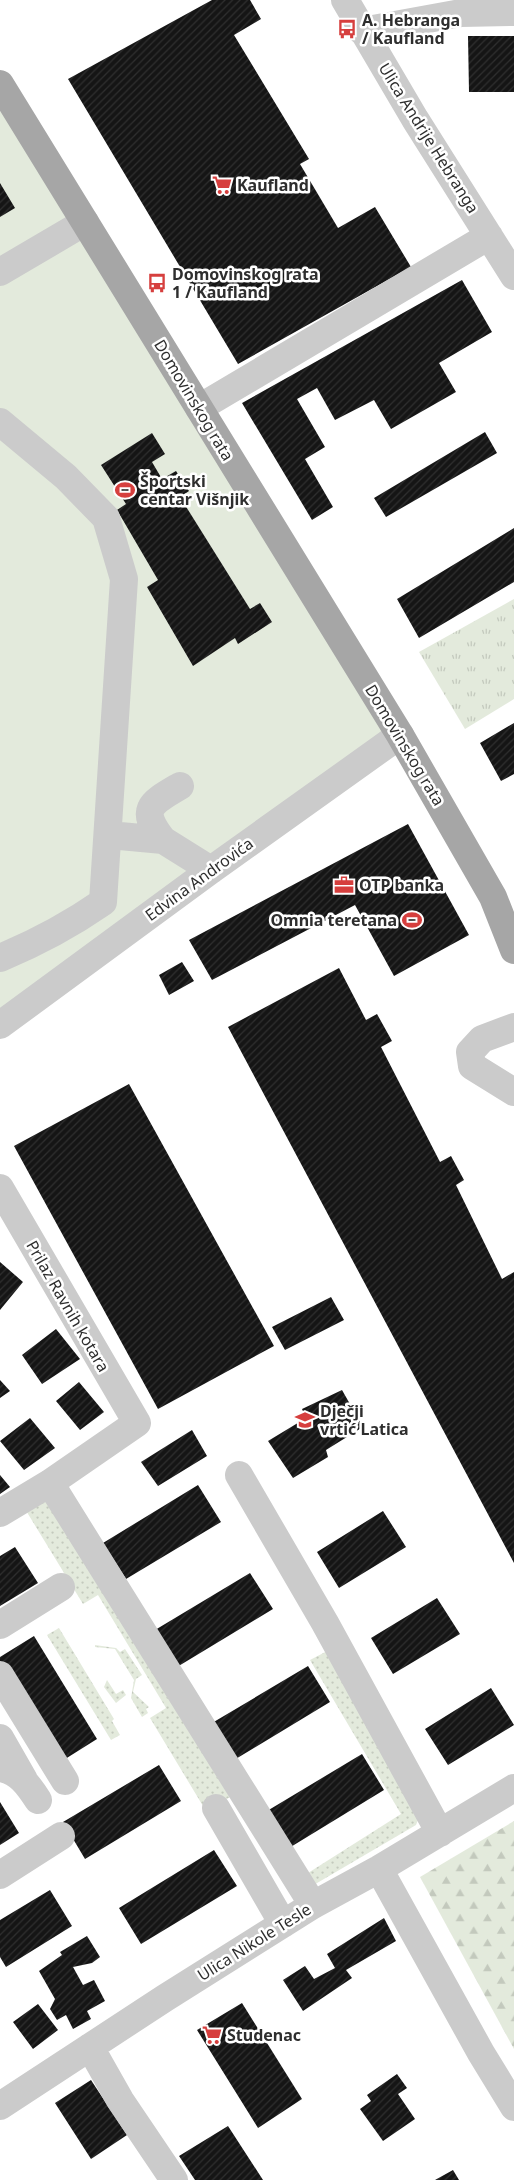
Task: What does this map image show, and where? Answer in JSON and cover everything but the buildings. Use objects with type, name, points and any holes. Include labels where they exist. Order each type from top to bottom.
[{"type":"main road","name":"Domovinskog rata","points":[[0,84],[504,905],[514,950]]},
{"type":"street","name":"Ulica Andrije Hebranga","points":[[345,0],[414,119],[514,276]]},
{"type":"street","points":[[362,31],[461,13],[514,12]]},
{"type":"street","points":[[0,272],[85,222]]},
{"type":"street","points":[[199,408],[489,236]]},
{"type":"street","points":[[0,422],[66,477],[106,518],[124,579],[103,902],[77,921],[33,944],[0,958]]},
{"type":"street","name":"Edvina Androvića","points":[[0,1025],[210,870],[400,735]]},
{"type":"street","points":[[180,786],[158,799],[151,808],[149,817],[154,829],[163,840],[210,870]]},
{"type":"street","points":[[108,835],[163,840]]},
{"type":"street","points":[[514,1027],[482,1039],[470,1052],[472,1066],[514,1092]]},
{"type":"street","name":"Prilaz Ravnih kotara","points":[[0,1188],[137,1424],[50,1483]]},
{"type":"street","points":[[239,1475],[325,1623],[440,1833]]},
{"type":"street","points":[[0,1513],[50,1483],[313,1905]]},
{"type":"street","points":[[0,1625],[61,1587]]},
{"type":"street","points":[[0,1675],[65,1781]]},
{"type":"street","points":[[0,1738],[31,1790],[5,1768],[0,1768]]},
{"type":"street","name":"Ulica Nikole Tesle","points":[[0,2106],[313,1905],[379,1869],[514,1788]]},
{"type":"street","points":[[216,1808],[284,1924]]},
{"type":"street","points":[[0,1875],[61,1836]]},
{"type":"street","points":[[379,1869],[481,2053],[514,2107]]},
{"type":"street","points":[[90,2047],[120,2100],[174,2180]]},
{"type":"green space","name":"Športski centar Višnjik","points":[[0,84],[400,735],[0,1012]]},
{"type":"green space","points":[[514,599],[514,699],[465,729],[419,652]]},
{"type":"green space","points":[[44,1498],[230,1797],[206,1811],[150,1718],[166,1708],[98,1595],[83,1604],[25,1509]]},
{"type":"green space","points":[[59,1628],[114,1719],[112,1721],[120,1735],[111,1740],[47,1635]]},
{"type":"green space","points":[[95,1645],[116,1648],[120,1652],[125,1649],[142,1675],[136,1679],[133,1692],[149,1707],[146,1709],[148,1713],[142,1717],[131,1698],[134,1680],[115,1649],[95,1647]]},
{"type":"green space","points":[[331,1649],[418,1820],[416,1825],[312,1886],[308,1873],[401,1814],[310,1660]]},
{"type":"green space","points":[[107,1680],[116,1694],[123,1690],[126,1695],[116,1703],[104,1687]]},
{"type":"green space","points":[[514,1821],[514,2049],[420,1877]]},
{"type":"place","name":"A. Hebranga / Kaufland","points":[[347,29]]},
{"type":"place","name":"Kaufland","points":[[222,185]]},
{"type":"place","name":"Domovinskog rata 1 / Kaufland","points":[[157,283]]},
{"type":"place","name":"Športski centar Višnjik","points":[[125,490]]},
{"type":"place","name":"OTP banka","points":[[344,885]]},
{"type":"place","name":"Omnia teretana","points":[[412,920]]},
{"type":"place","name":"Dječji vrtić Latica","points":[[305,1420]]},
{"type":"place","name":"Studenac","points":[[212,2035]]}]
